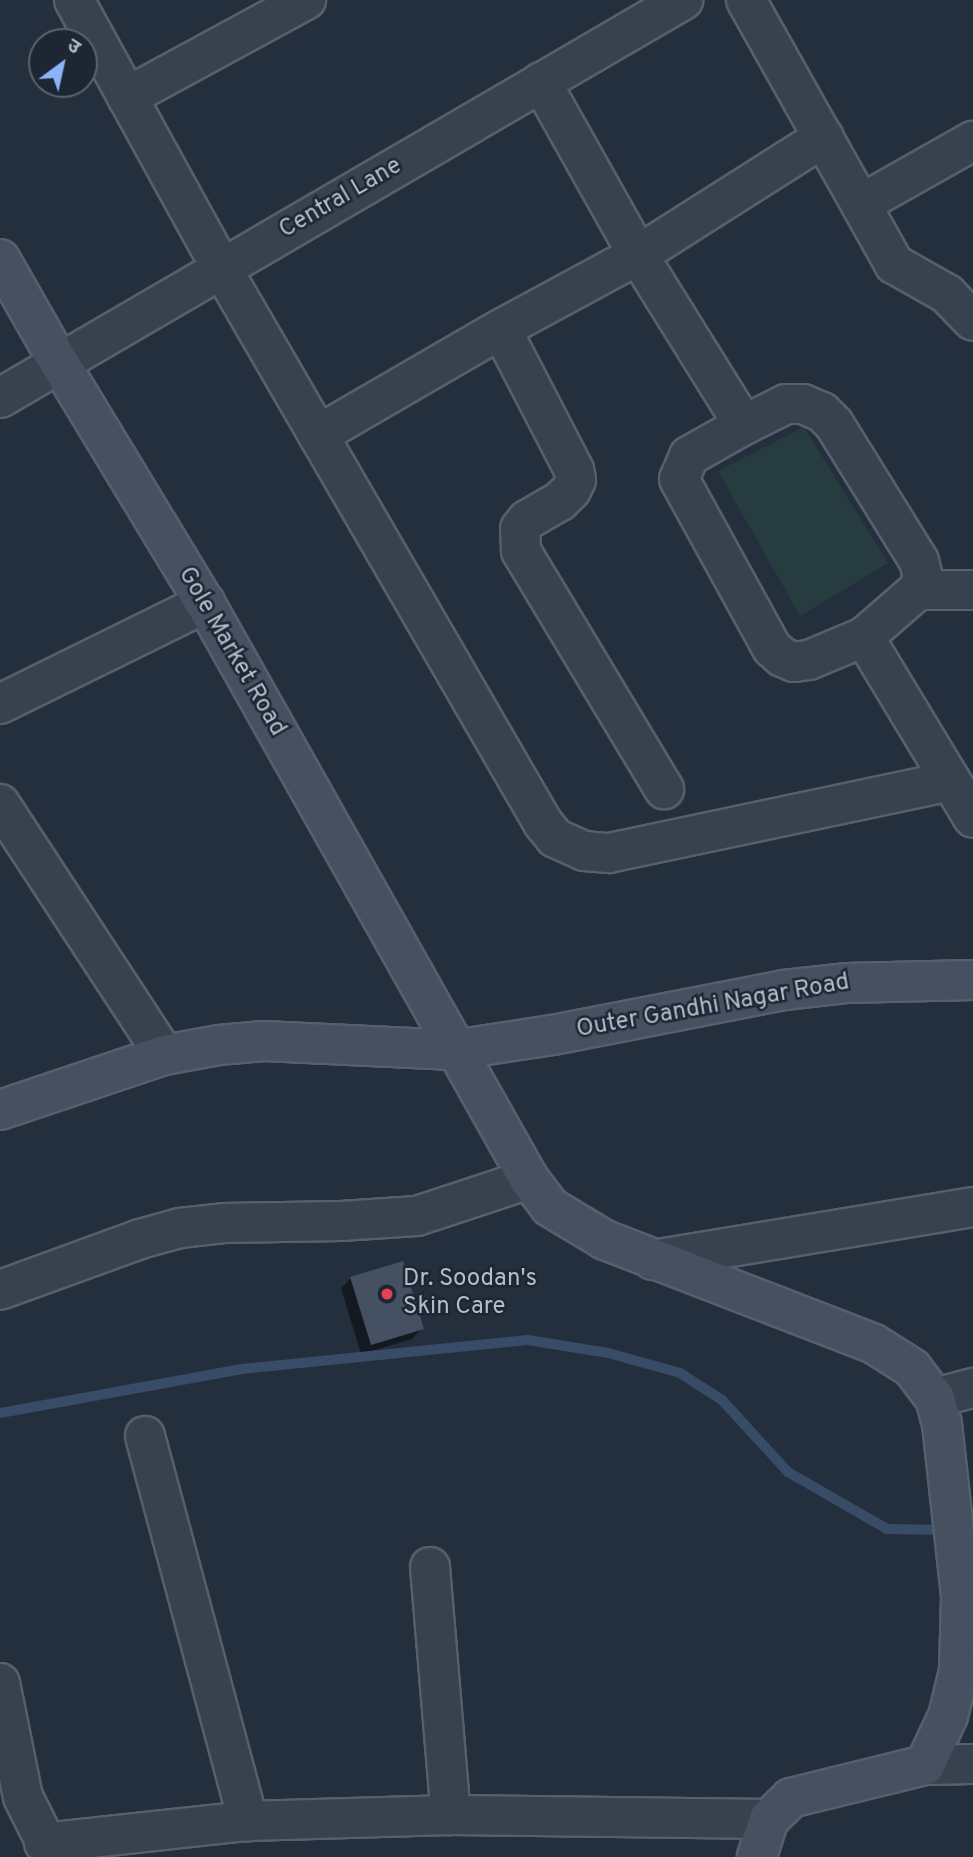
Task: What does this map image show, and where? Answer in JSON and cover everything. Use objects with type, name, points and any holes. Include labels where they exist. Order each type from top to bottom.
[{"type":"street","points":[[74,0],[222,270],[543,823],[555,838],[567,846],[583,851],[609,853],[950,781]]},
{"type":"street","points":[[127,97],[306,0]]},
{"type":"street","points":[[746,0],[894,264],[960,287],[973,321]]},
{"type":"street","name":"Central Lane","points":[[0,398],[541,82],[664,5]]},
{"type":"street","points":[[541,82],[638,255],[744,425]]},
{"type":"street","points":[[318,435],[501,329],[638,255],[824,137]]},
{"type":"street","points":[[862,204],[973,141]]},
{"type":"street","name":"Gole Market Road","points":[[0,259],[60,364],[205,603],[454,1050],[529,1179],[550,1207],[578,1226],[653,1260],[874,1344],[912,1368],[935,1398]]},
{"type":"street","points":[[501,329],[574,470],[576,480],[571,491],[560,501],[527,520],[520,529],[521,551],[664,789]]},
{"type":"street","points":[[786,404],[803,404],[822,412],[834,424],[919,561],[923,577],[919,590],[864,636],[809,660],[794,662],[782,657],[772,648],[679,480],[689,456],[744,425],[786,404]]},
{"type":"street","points":[[919,590],[973,590]]},
{"type":"street","points":[[0,704],[205,603]]},
{"type":"street","points":[[864,636],[973,818]]},
{"type":"street","points":[[0,804],[164,1055]]},
{"type":"street","name":"Outer Gandhi Nagar Road","points":[[0,1110],[164,1055],[219,1045],[264,1041],[454,1050],[558,1034],[784,990],[846,983],[973,980]]},
{"type":"street","points":[[0,1290],[140,1239],[180,1228],[224,1223],[341,1222],[417,1216],[529,1179]]},
{"type":"street","points":[[653,1260],[973,1208]]},
{"type":"street","points":[[925,1765],[948,1716],[959,1671],[961,1596],[942,1424],[935,1398],[973,1388]]},
{"type":"street","points":[[145,1436],[248,1821]]},
{"type":"street","points":[[430,1567],[451,1815]]},
{"type":"street","points":[[0,1683],[23,1797],[48,1850],[248,1821],[451,1815],[769,1819]]},
{"type":"street","points":[[757,1857],[769,1819],[791,1798],[925,1765],[973,1763]]},
{"type":"green space","points":[[804,427],[888,563],[800,616],[718,471]]},
{"type":"building","points":[[403,1261],[424,1329],[371,1345],[350,1277]]},
{"type":"waterway","points":[[0,1413],[242,1369],[528,1340],[608,1353],[680,1373],[722,1400],[788,1472],[887,1529],[944,1530]]},
{"type":"place","name":"Dr. Soodan's Skin Care","points":[[387,1294]]}]
